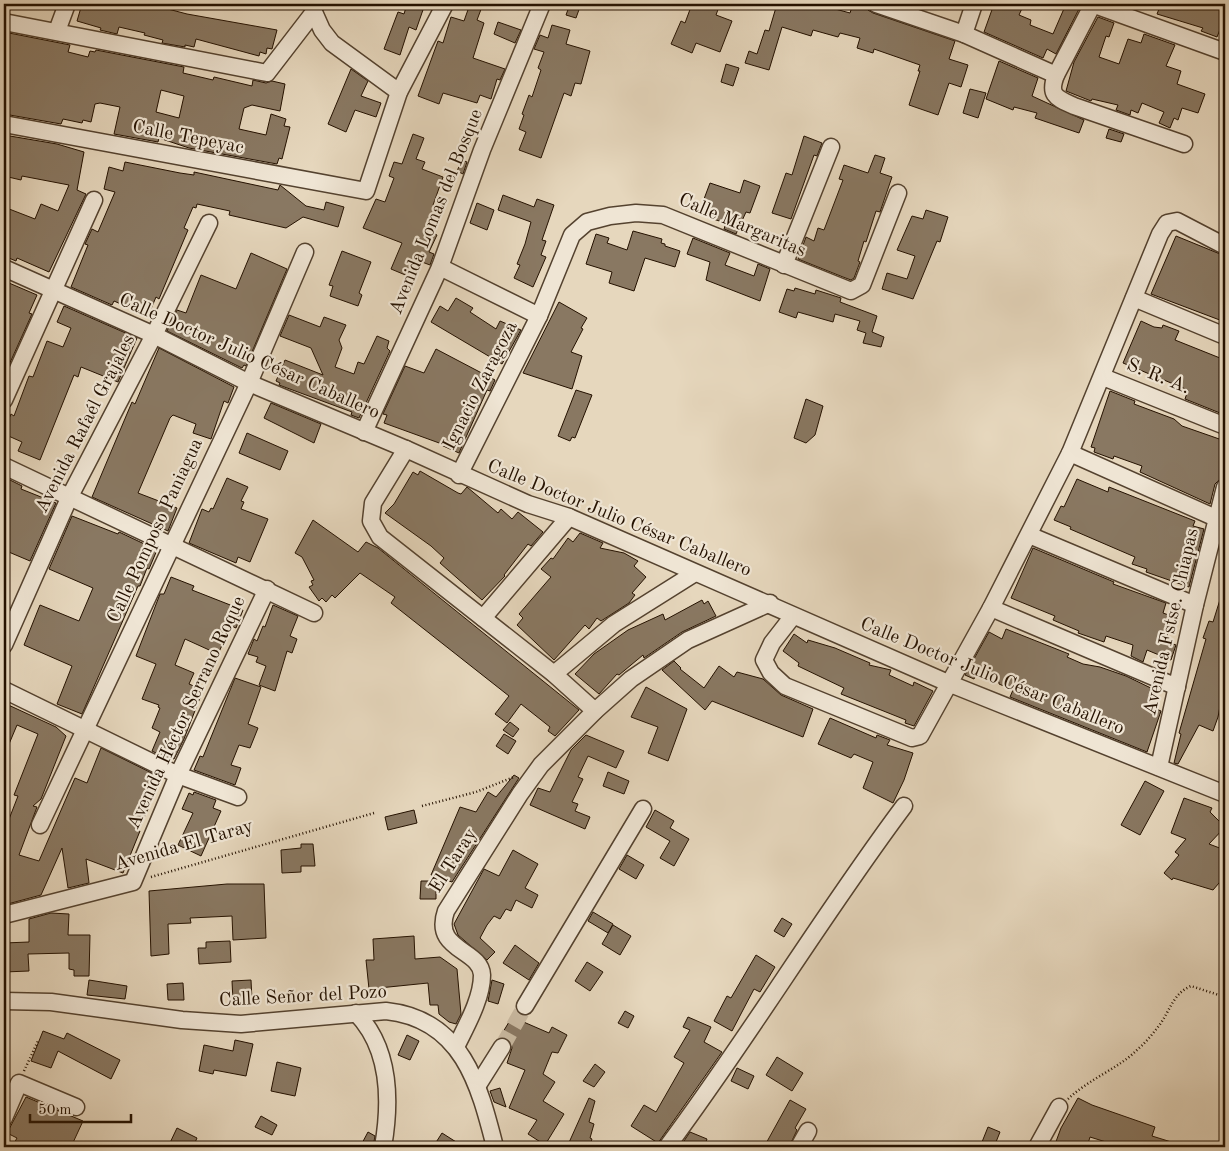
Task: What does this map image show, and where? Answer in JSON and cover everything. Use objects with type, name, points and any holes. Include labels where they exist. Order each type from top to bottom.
[{"type":"street","points":[[57,32],[67,4]]},
{"type":"street","points":[[313,8],[322,30],[332,43],[399,92],[445,4]]},
{"type":"street","name":"Avenida Lomas del Bosque","points":[[364,432],[440,267],[482,150],[542,4]]},
{"type":"street","points":[[876,4],[964,34],[1056,75]]},
{"type":"street","points":[[964,34],[974,4]]},
{"type":"street","points":[[1184,144],[1058,99],[1053,93],[1056,75],[1092,4],[1225,52]]},
{"type":"street","points":[[4,22],[267,73],[313,8]]},
{"type":"street","name":"Calle Tepeyac","points":[[4,124],[366,191],[399,92]]},
{"type":"street","points":[[784,265],[831,147]]},
{"type":"street","name":"Calle Margaritas","points":[[572,235],[587,222],[610,216],[636,213],[664,215],[851,291],[862,285],[898,194]]},
{"type":"street","points":[[4,400],[94,200]]},
{"type":"street","points":[[793,616],[772,643],[764,660],[771,673],[785,686],[912,738],[920,736],[1030,535],[1070,453],[1103,377],[1160,234],[1167,223],[1177,220],[1225,246]]},
{"type":"street","name":"Avenida Rafaél Grajales","points":[[4,644],[70,496],[154,335],[209,223]]},
{"type":"street","name":"Ignacio Zaragoza","points":[[459,475],[539,316],[572,235]]},
{"type":"street","name":"Calle Pomposo Paniagua","points":[[40,825],[248,383],[305,252]]},
{"type":"street","points":[[440,267],[539,316]]},
{"type":"street","name":"Calle Doctor Julio César Caballero","points":[[4,268],[154,335],[248,383],[406,449],[459,475],[528,504],[569,517],[948,682],[1225,794]]},
{"type":"street","points":[[1134,298],[1225,336]]},
{"type":"street","name":"S. R. A.","points":[[1103,377],[1225,426]]},
{"type":"street","points":[[406,449],[373,504],[371,521],[380,537],[554,674],[595,711],[631,680],[688,640],[770,603]]},
{"type":"street","points":[[1070,453],[1218,519]]},
{"type":"street","points":[[4,466],[267,589],[314,613]]},
{"type":"street","name":"Avenida Fstse. Chiapas","points":[[1159,767],[1195,605],[1225,487]]},
{"type":"street","points":[[484,618],[569,517]]},
{"type":"street","points":[[1030,535],[1195,605]]},
{"type":"street","points":[[554,674],[614,624],[695,573]]},
{"type":"street","name":"Avenida Héctor Serrano Roque","points":[[133,882],[178,775],[267,589]]},
{"type":"street","points":[[991,608],[1177,687]]},
{"type":"street","points":[[4,690],[178,775],[238,797]]},
{"type":"street","name":"El Taray","points":[[456,1047],[477,998],[482,975],[475,962],[446,936],[442,924],[446,911],[525,786],[541,765],[595,711]]},
{"type":"street","points":[[667,1147],[751,1030],[847,886],[904,806]]},
{"type":"street","points":[[525,1006],[643,809]]},
{"type":"street","name":"Avenida El Taray","points":[[4,915],[133,882]]},
{"type":"street","name":"Calle Señor del Pozo","points":[[4,1001],[51,1002],[182,1020],[241,1024],[386,1010],[405,1013],[427,1022],[441,1032],[456,1047],[478,1085],[495,1147]]},
{"type":"street","points":[[356,1013],[368,1025],[375,1038],[383,1062],[389,1112],[383,1147]]},
{"type":"street","points":[[478,1085],[502,1047]]},
{"type":"street","points":[[4,1118],[19,1083],[76,1107]]},
{"type":"street","points":[[1037,1147],[1059,1107]]},
{"type":"street","points":[[799,1147],[808,1132]]},
{"type":"path","points":[[422,806],[476,792],[517,775]]},
{"type":"path","name":"Avenida El Taray","points":[[133,882],[374,813]]},
{"type":"path","points":[[1059,1107],[1081,1087],[1136,1052],[1158,1028],[1173,999],[1180,991],[1191,986],[1225,997]]},
{"type":"path","points":[[19,1083],[38,1041]]},
{"type":"building","points":[[82,4],[149,4],[187,14],[277,30],[272,49],[267,48],[266,54],[260,52],[259,56],[196,39],[194,47],[185,45],[185,47],[162,43],[163,40],[144,35],[145,33],[119,27],[117,34],[77,21]]},
{"type":"building","points":[[407,4],[425,4],[416,30],[409,27],[400,55],[384,49],[398,12],[404,14]]},
{"type":"building","points":[[470,4],[483,4],[477,20],[484,23],[473,58],[505,69],[500,80],[497,79],[491,99],[480,95],[477,103],[443,93],[439,104],[418,96],[438,41],[443,43],[451,17],[464,21]]},
{"type":"building","points":[[570,4],[581,4],[576,18],[566,15]]},
{"type":"building","points":[[692,4],[720,4],[716,15],[732,21],[720,52],[696,43],[692,53],[671,44],[681,21],[685,23]]},
{"type":"building","points":[[777,4],[829,4],[828,7],[850,13],[853,4],[866,4],[868,10],[873,13],[955,41],[949,59],[968,65],[961,87],[949,83],[938,115],[909,105],[920,71],[918,71],[920,65],[874,49],[873,53],[857,48],[860,38],[840,33],[838,37],[813,30],[811,36],[782,27],[769,70],[745,63],[749,51],[757,54],[765,30],[769,31]]},
{"type":"building","points":[[994,4],[1024,4],[1019,15],[1031,20],[1030,25],[1053,34],[1066,4],[1080,7],[1056,54],[1047,49],[1043,58],[984,32]]},
{"type":"building","points":[[1161,4],[1225,4],[1225,17],[1217,37],[1201,31],[1203,28],[1157,14]]},
{"type":"building","points":[[1098,17],[1114,23],[1109,37],[1106,36],[1099,57],[1119,64],[1128,39],[1141,43],[1144,34],[1175,45],[1166,66],[1181,71],[1177,84],[1205,94],[1198,113],[1182,108],[1178,120],[1174,118],[1170,128],[1159,123],[1164,112],[1142,103],[1138,113],[1131,110],[1130,115],[1116,110],[1118,105],[1092,99],[1091,101],[1066,91],[1074,62]]},
{"type":"building","points":[[498,22],[521,30],[515,43],[494,34]]},
{"type":"building","points":[[552,25],[570,30],[566,44],[590,51],[581,84],[575,83],[571,96],[564,93],[541,158],[519,150],[526,132],[519,129],[529,95],[532,97],[541,70],[538,68],[544,52],[534,49],[540,35],[548,38]]},
{"type":"building","points":[[4,32],[70,45],[68,52],[88,57],[90,51],[95,52],[96,50],[184,67],[183,73],[213,80],[214,77],[252,86],[253,80],[285,84],[280,111],[252,105],[244,108],[239,129],[266,135],[271,114],[286,119],[284,126],[290,127],[282,159],[279,158],[277,164],[189,148],[159,138],[158,142],[114,134],[120,107],[100,103],[95,104],[91,122],[83,120],[82,123],[63,119],[61,124],[4,114]],"holes":[[[161,90],[184,96],[179,118],[156,112]]]},
{"type":"building","points":[[999,61],[1038,78],[1032,96],[1084,120],[1079,133],[1035,118],[1037,113],[1014,107],[1013,110],[986,99]]},
{"type":"building","points":[[726,64],[739,68],[733,86],[721,82]]},
{"type":"building","points":[[351,69],[368,81],[361,96],[381,103],[376,117],[355,110],[346,132],[328,124]]},
{"type":"building","points":[[970,89],[986,93],[978,118],[963,113]]},
{"type":"building","points":[[1109,129],[1124,134],[1121,142],[1106,138]]},
{"type":"building","points":[[413,134],[424,138],[416,159],[425,162],[422,169],[443,177],[433,205],[442,209],[433,233],[437,235],[429,252],[434,254],[430,265],[422,262],[415,279],[391,269],[402,243],[363,228],[376,199],[385,202],[394,178],[389,176],[394,162],[402,164]]},
{"type":"building","points":[[4,135],[57,144],[84,152],[77,190],[86,194],[49,272],[17,258],[16,261],[4,256],[4,207],[35,219],[41,204],[58,211],[69,185],[22,176],[21,180],[4,176]]},
{"type":"building","points":[[804,136],[822,143],[817,156],[814,155],[791,219],[772,213],[786,173],[792,175]]},
{"type":"building","points":[[875,155],[885,158],[880,173],[892,177],[880,212],[876,211],[866,242],[864,241],[858,261],[860,262],[854,278],[851,280],[798,259],[806,237],[814,241],[818,228],[824,230],[843,180],[839,179],[844,165],[868,173]]},
{"type":"building","points":[[462,160],[467,162],[463,174],[457,171]]},
{"type":"building","points":[[125,162],[194,175],[194,172],[278,190],[280,185],[306,206],[324,210],[326,202],[344,207],[338,227],[303,217],[286,228],[229,215],[230,211],[197,204],[196,208],[193,207],[184,228],[188,230],[159,299],[156,297],[148,316],[114,301],[112,305],[71,287],[88,245],[85,244],[92,229],[98,232],[115,192],[104,189],[109,167],[123,171]]},
{"type":"building","points":[[744,180],[760,186],[750,213],[746,212],[736,234],[724,229],[726,223],[713,219],[715,212],[701,207],[710,183],[740,193]]},
{"type":"building","points":[[503,195],[534,207],[537,199],[554,205],[542,240],[546,241],[541,255],[546,257],[533,287],[514,278],[520,265],[517,264],[531,222],[498,210]]},
{"type":"building","points":[[477,203],[494,210],[487,230],[470,223]]},
{"type":"building","points":[[926,210],[948,217],[940,242],[937,241],[913,299],[882,289],[887,273],[907,279],[915,256],[897,250],[912,216],[923,219]]},
{"type":"building","points":[[633,231],[662,239],[661,243],[665,244],[665,246],[680,251],[675,267],[645,258],[634,291],[609,283],[612,272],[586,264],[596,234],[609,238],[607,243],[627,250]]},
{"type":"building","points":[[1176,236],[1225,256],[1225,322],[1151,294]]},
{"type":"building","points":[[693,238],[730,253],[725,265],[754,276],[758,264],[770,269],[760,301],[706,280],[710,262],[687,254]]},
{"type":"building","points":[[342,251],[371,262],[359,293],[362,295],[358,306],[330,296],[333,286],[329,285]]},
{"type":"building","points":[[251,253],[287,269],[246,366],[244,365],[242,368],[167,331],[177,310],[186,313],[201,275],[236,289]]},
{"type":"building","points":[[9,283],[37,295],[29,313],[32,314],[4,376],[4,295]]},
{"type":"building","points":[[795,288],[815,294],[816,290],[841,298],[840,302],[877,316],[872,332],[884,337],[881,347],[863,343],[866,333],[857,330],[860,321],[835,314],[833,322],[798,312],[796,318],[779,312],[787,289],[794,291]]},
{"type":"building","points":[[456,298],[473,308],[470,312],[496,329],[500,321],[521,330],[502,364],[431,322],[440,306],[448,311]]},
{"type":"building","points":[[559,302],[587,318],[571,352],[582,356],[572,389],[523,373]]},
{"type":"building","points":[[64,306],[137,338],[118,382],[81,367],[78,377],[74,375],[40,460],[18,451],[22,442],[4,434],[4,431],[11,414],[14,416],[29,376],[33,377],[47,341],[63,347],[71,328],[57,322]]},
{"type":"building","points":[[289,315],[320,327],[324,317],[346,325],[339,340],[342,348],[335,367],[354,374],[358,362],[364,364],[377,336],[389,341],[387,348],[390,351],[359,418],[351,415],[352,412],[279,385],[280,383],[276,381],[285,360],[323,375],[311,348],[280,336]]},
{"type":"building","points":[[1141,321],[1154,327],[1162,328],[1163,325],[1179,331],[1175,340],[1225,360],[1225,415],[1185,399],[1188,390],[1123,363]]},
{"type":"building","points":[[159,348],[234,387],[228,403],[224,401],[211,439],[193,433],[196,424],[173,415],[170,418],[138,493],[177,508],[168,531],[92,497],[132,402],[135,404]]},
{"type":"building","points":[[436,349],[495,380],[490,391],[487,390],[459,453],[442,444],[384,423],[387,415],[383,414],[405,366],[424,373]]},
{"type":"building","points":[[576,390],[592,395],[575,438],[572,437],[570,441],[558,436]]},
{"type":"building","points":[[1110,391],[1135,401],[1134,404],[1174,419],[1182,426],[1225,441],[1225,468],[1222,477],[1215,484],[1210,504],[1140,472],[1142,466],[1114,456],[1113,459],[1094,452],[1095,448],[1091,447]]},
{"type":"building","points":[[806,399],[823,406],[815,435],[806,443],[794,438]]},
{"type":"building","points":[[271,403],[321,424],[314,443],[264,418]]},
{"type":"building","points":[[247,433],[288,451],[280,470],[239,453]]},
{"type":"building","points":[[420,471],[458,493],[461,494],[467,487],[498,513],[501,509],[512,519],[518,512],[543,532],[531,546],[528,544],[505,576],[482,600],[440,563],[444,558],[431,546],[385,513],[394,504],[413,472],[418,475]]},
{"type":"building","points":[[4,477],[22,486],[21,489],[56,503],[30,561],[4,550]]},
{"type":"building","points":[[227,478],[248,487],[241,501],[244,502],[241,509],[268,519],[250,562],[238,557],[236,563],[189,543],[202,509],[209,512],[211,508],[213,509]]},
{"type":"building","points":[[1077,479],[1108,492],[1109,487],[1195,521],[1193,526],[1204,529],[1189,587],[1146,572],[1147,569],[1132,564],[1135,557],[1070,529],[1071,527],[1054,520],[1061,506],[1064,507]]},
{"type":"building","points":[[72,516],[118,534],[119,532],[157,550],[149,569],[147,568],[140,586],[138,586],[82,714],[57,704],[72,666],[24,645],[40,605],[79,621],[93,588],[49,569]]},
{"type":"building","points":[[313,520],[358,552],[366,542],[378,548],[579,710],[555,736],[548,731],[550,727],[521,704],[507,723],[495,714],[509,696],[391,603],[395,597],[360,573],[335,598],[332,595],[326,602],[322,598],[319,601],[309,587],[313,585],[311,581],[314,580],[302,557],[295,553]]},
{"type":"building","points":[[580,533],[603,543],[600,548],[624,553],[638,561],[634,566],[646,577],[632,593],[635,595],[629,603],[601,621],[597,618],[589,629],[585,625],[554,660],[517,625],[523,618],[519,614],[551,577],[541,569],[551,558],[553,559],[568,538],[573,542]]},
{"type":"building","points":[[1033,548],[1114,582],[1113,584],[1166,603],[1163,613],[1174,617],[1165,641],[1176,645],[1171,660],[1147,650],[1143,662],[1131,656],[1133,645],[1106,636],[1104,642],[1078,633],[1079,631],[1053,620],[1055,616],[1011,598]]},
{"type":"building","points":[[171,577],[194,586],[192,590],[243,610],[236,628],[231,626],[218,654],[185,639],[175,665],[194,673],[189,684],[203,690],[184,739],[174,759],[171,758],[170,760],[152,751],[160,732],[152,728],[160,708],[158,707],[159,705],[142,699],[156,664],[136,656],[160,594],[164,594]]},
{"type":"building","points":[[1223,590],[1225,590],[1225,680],[1218,717],[1213,731],[1199,725],[1178,764],[1174,763],[1181,734],[1179,733],[1206,639],[1203,638],[1209,621],[1213,622]]},
{"type":"building","points":[[702,600],[704,604],[708,601],[716,616],[682,632],[644,658],[643,655],[619,675],[617,674],[599,694],[575,674],[594,654],[628,630],[663,614],[665,620]]},
{"type":"building","points":[[273,605],[298,616],[290,636],[297,639],[292,653],[287,651],[275,691],[259,685],[266,666],[256,662],[258,657],[248,654],[254,639],[257,641],[263,626],[265,627]]},
{"type":"building","points":[[1006,629],[1069,654],[1067,657],[1083,664],[1100,667],[1126,676],[1155,690],[1149,706],[1161,711],[1147,752],[1010,697],[1013,690],[999,684],[999,682],[977,673],[974,679],[965,675],[989,632],[1002,639]]},
{"type":"building","points":[[794,634],[807,643],[808,640],[835,648],[870,663],[869,665],[891,670],[889,675],[913,686],[914,682],[933,691],[914,726],[905,723],[906,720],[841,694],[844,688],[798,666],[799,663],[783,651]]},
{"type":"building","points":[[674,661],[680,669],[704,688],[719,666],[734,677],[737,672],[763,679],[781,695],[813,709],[803,737],[712,701],[705,710],[662,670]]},
{"type":"building","points":[[235,678],[261,687],[248,724],[258,728],[250,748],[239,745],[231,765],[241,768],[235,785],[194,770],[200,756],[203,757]]},
{"type":"building","points":[[646,687],[687,709],[668,761],[648,753],[658,727],[631,717]]},
{"type":"building","points":[[4,703],[56,727],[66,736],[41,799],[33,806],[37,807],[19,855],[39,861],[75,778],[87,783],[101,748],[162,778],[138,831],[140,831],[123,873],[86,859],[89,883],[68,888],[62,848],[41,895],[4,905],[4,832],[18,796],[14,795],[38,734],[17,725],[4,756]]},
{"type":"building","points":[[830,718],[876,738],[877,735],[890,740],[887,745],[913,753],[904,780],[893,803],[863,788],[873,762],[854,754],[851,758],[818,744]]},
{"type":"building","points":[[510,722],[519,729],[513,737],[503,730]]},
{"type":"building","points":[[504,734],[516,741],[508,754],[496,746]]},
{"type":"building","points":[[586,735],[624,751],[616,768],[588,756],[578,777],[583,779],[572,802],[578,804],[575,811],[590,817],[585,829],[530,805],[538,788],[550,792],[571,750]]},
{"type":"building","points":[[608,772],[629,781],[624,794],[603,786]]},
{"type":"building","points":[[514,775],[519,778],[452,882],[431,875],[460,807],[476,812],[488,792],[496,797]]},
{"type":"building","points":[[1145,781],[1164,791],[1140,835],[1121,825]]},
{"type":"building","points":[[194,792],[216,800],[213,808],[221,811],[201,856],[178,845],[193,813],[182,809],[189,793],[193,795]]},
{"type":"building","points":[[1184,798],[1212,808],[1210,812],[1225,827],[1209,844],[1225,850],[1225,876],[1213,890],[1173,878],[1172,880],[1164,873],[1179,855],[1175,852],[1186,839],[1171,833]]},
{"type":"building","points":[[414,810],[417,823],[388,830],[385,817]]},
{"type":"building","points":[[655,810],[674,821],[670,828],[689,839],[674,866],[660,858],[670,841],[646,827]]},
{"type":"building","points":[[301,844],[313,844],[315,866],[301,866],[301,872],[282,873],[281,850],[301,848]]},
{"type":"building","points":[[513,850],[538,864],[525,888],[538,895],[532,908],[516,900],[511,911],[506,909],[500,919],[494,916],[480,938],[495,952],[487,960],[458,935],[454,924],[484,869],[499,876]]},
{"type":"building","points":[[627,855],[644,865],[636,879],[619,869]]},
{"type":"building","points":[[421,881],[436,881],[436,899],[420,899]]},
{"type":"building","points":[[227,884],[264,884],[266,938],[233,940],[232,916],[190,918],[191,923],[168,924],[169,954],[151,956],[149,891]]},
{"type":"building","points":[[593,912],[613,924],[608,933],[588,921]]},
{"type":"building","points":[[51,913],[69,914],[68,935],[90,935],[89,976],[74,976],[74,970],[69,969],[69,953],[28,954],[29,971],[4,972],[4,943],[29,942],[29,919]]},
{"type":"building","points":[[782,918],[792,924],[784,937],[774,931]]},
{"type":"building","points":[[613,925],[631,936],[620,955],[602,944]]},
{"type":"building","points":[[414,936],[415,959],[440,957],[457,969],[461,1014],[456,1024],[449,1022],[439,1014],[438,1005],[430,1005],[428,983],[369,989],[366,960],[374,960],[373,939]]},
{"type":"building","points":[[230,941],[231,962],[199,964],[198,948],[206,948],[206,942]]},
{"type":"building","points":[[515,945],[539,963],[529,980],[503,963]]},
{"type":"building","points":[[756,955],[775,967],[760,992],[754,989],[732,1031],[714,1021],[727,996],[731,998]]},
{"type":"building","points":[[587,962],[603,972],[590,991],[575,981]]},
{"type":"building","points":[[89,980],[127,986],[125,999],[87,995]]},
{"type":"building","points":[[251,980],[252,1000],[233,1001],[232,981]]},
{"type":"building","points":[[492,980],[504,984],[498,1004],[488,1001]]},
{"type":"building","points":[[183,983],[184,1000],[168,1000],[167,984]]},
{"type":"building","points":[[625,1011],[634,1016],[628,1028],[618,1023]]},
{"type":"building","points":[[512,1017],[549,1033],[552,1027],[567,1035],[558,1053],[552,1052],[543,1074],[555,1082],[543,1101],[564,1114],[545,1145],[528,1134],[537,1120],[509,1108],[525,1070],[507,1063],[512,1048],[511,1043],[507,1038],[500,1037]]},
{"type":"building","points":[[688,1017],[711,1027],[704,1042],[722,1052],[658,1143],[631,1126],[644,1105],[656,1112],[684,1063],[674,1057],[690,1030],[683,1027]]},
{"type":"building","points":[[43,1031],[64,1039],[67,1033],[120,1060],[111,1079],[58,1051],[51,1068],[31,1061]]},
{"type":"building","points":[[407,1035],[419,1041],[410,1060],[398,1055]]},
{"type":"building","points":[[235,1040],[253,1044],[246,1076],[214,1070],[213,1074],[199,1071],[204,1045],[233,1051]]},
{"type":"building","points":[[777,1057],[803,1073],[792,1091],[766,1075]]},
{"type":"building","points":[[277,1062],[301,1068],[295,1096],[271,1091]]},
{"type":"building","points":[[595,1064],[605,1072],[594,1087],[583,1081]]},
{"type":"building","points":[[737,1068],[754,1076],[748,1089],[731,1081]]},
{"type":"building","points":[[500,1088],[506,1107],[494,1102],[490,1091]]},
{"type":"building","points":[[26,1097],[83,1121],[71,1147],[12,1147],[17,1138],[7,1133]]},
{"type":"building","points":[[589,1098],[595,1101],[589,1122],[594,1124],[589,1147],[567,1147]]},
{"type":"building","points":[[1078,1098],[1092,1105],[1155,1127],[1152,1136],[1181,1145],[1181,1147],[1122,1147],[1090,1137],[1087,1147],[1054,1147],[1061,1128]]},
{"type":"building","points":[[790,1100],[806,1109],[795,1128],[797,1130],[789,1147],[764,1147]]},
{"type":"building","points":[[261,1116],[277,1125],[272,1135],[255,1127]]},
{"type":"building","points":[[988,1127],[1000,1132],[994,1147],[980,1147]]},
{"type":"building","points":[[177,1128],[197,1138],[193,1147],[168,1147]]},
{"type":"building","points":[[368,1132],[375,1136],[373,1147],[360,1147]]},
{"type":"building","points":[[690,1132],[707,1139],[704,1147],[680,1147]]},
{"type":"building","points":[[442,1133],[464,1147],[433,1147]]},
{"type":"tunnel","points":[[502,1047],[525,1006]]}]
